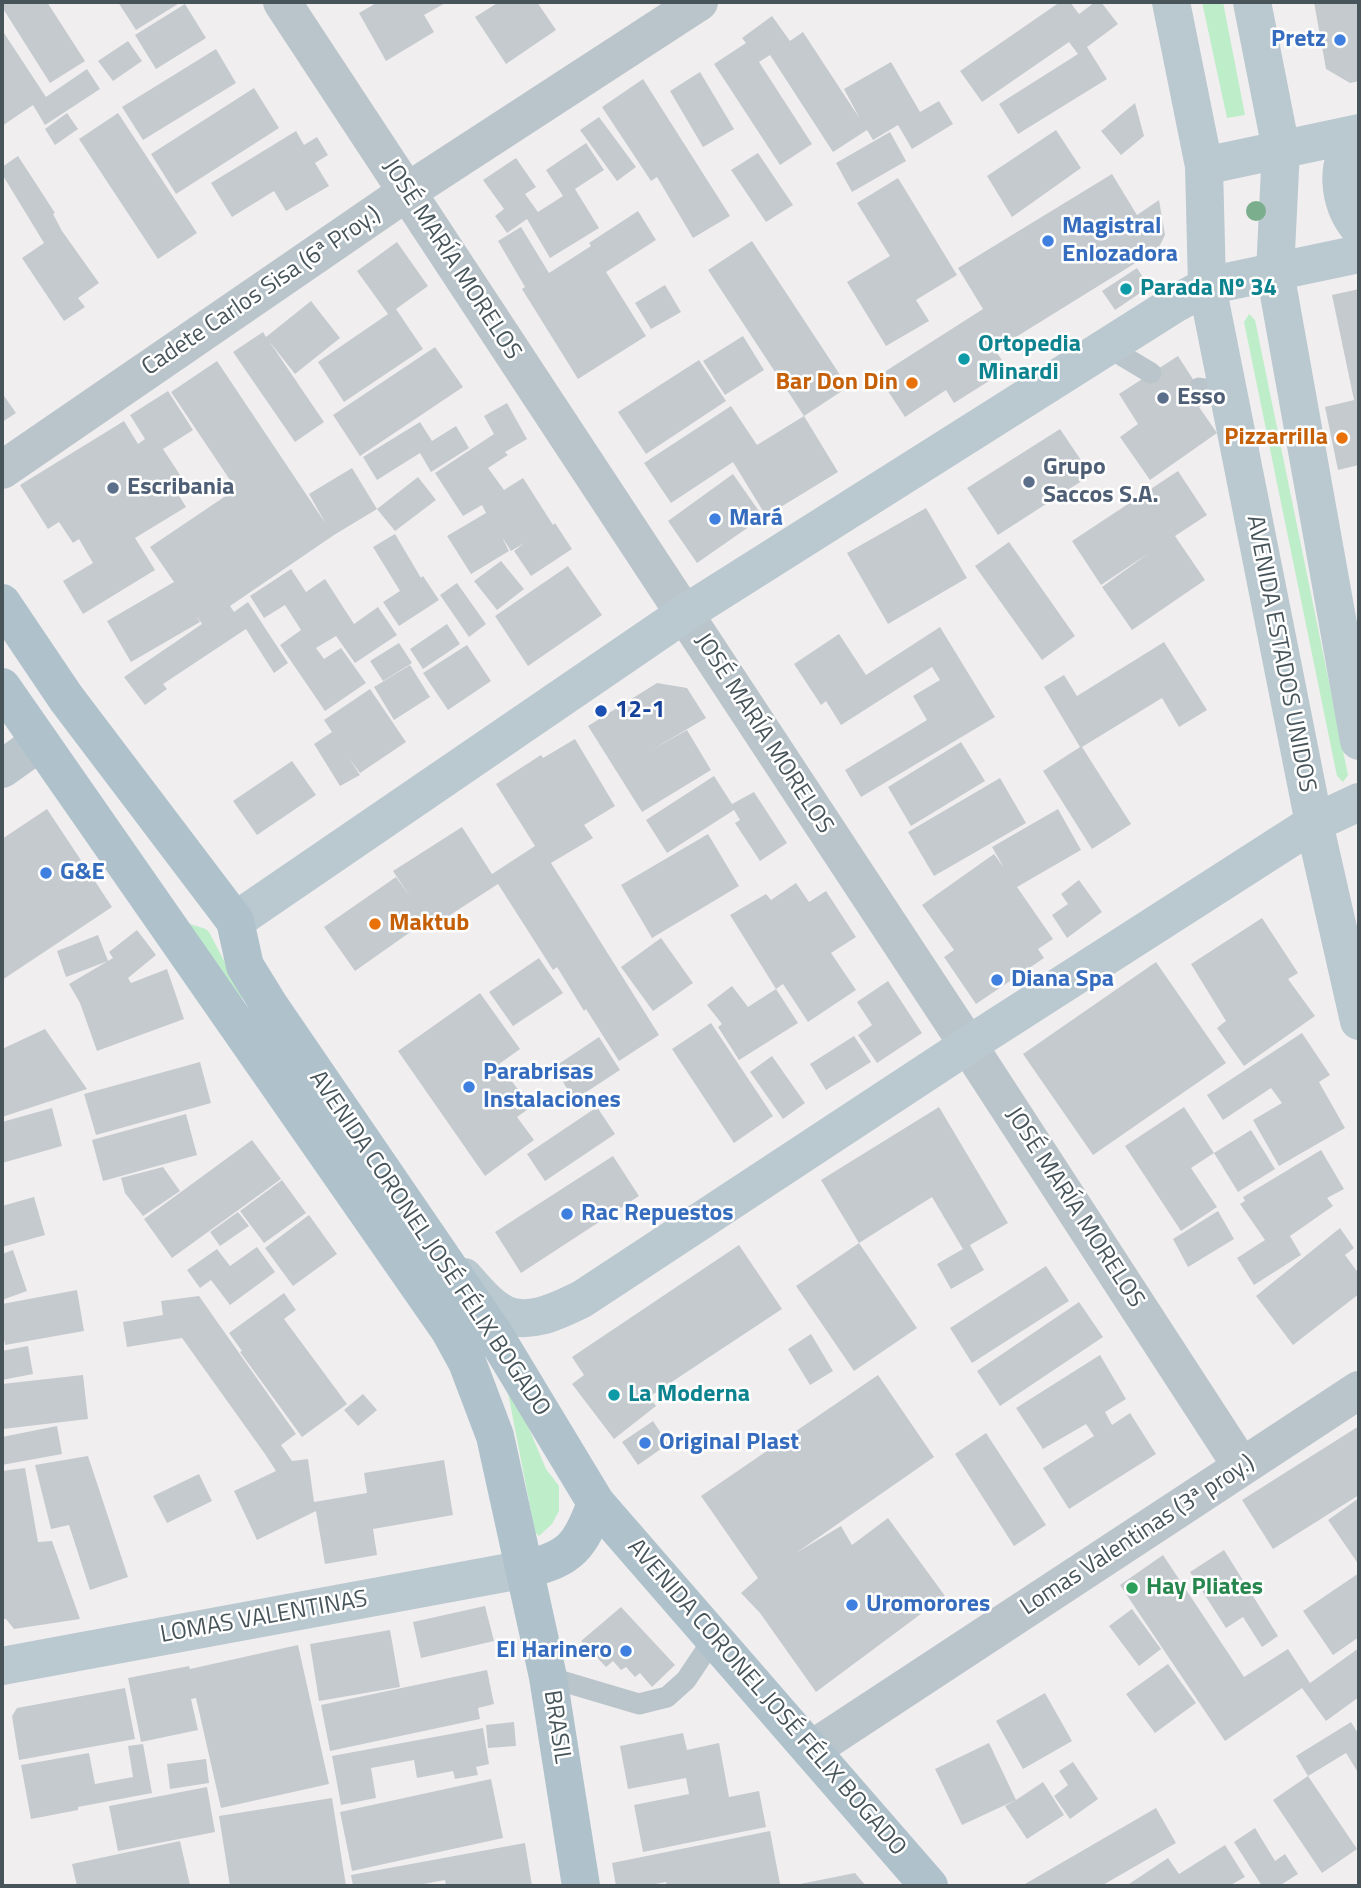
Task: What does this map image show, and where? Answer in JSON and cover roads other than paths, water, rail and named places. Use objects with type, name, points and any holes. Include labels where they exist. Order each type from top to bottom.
[{"type":"main road","points":[[1171,2],[1204,166],[1359,135]]},
{"type":"main road","points":[[1252,2],[1281,149],[1275,272],[1359,741]]},
{"type":"main road","points":[[1359,135],[1347,152],[1340,174],[1346,204],[1359,228]]},
{"type":"main road","name":"AVENIDA ESTADOS UNIDOS","points":[[1204,166],[1207,286],[1214,390],[1359,1021]]},
{"type":"main road","points":[[148,894],[236,921],[684,614],[1106,346],[1207,286],[1359,254]]},
{"type":"main road","name":"AVENIDA CORONEL JOSÉ FÉLIX BOGADO","points":[[2,603],[66,698],[236,921],[245,966],[305,1059],[494,1334],[596,1503],[929,1886]]},
{"type":"main road","name":"AVENIDA CORONEL JOSÉ FÉLIX BOGADO","points":[[2,687],[450,1331],[467,1362],[495,1436],[526,1569]]},
{"type":"main road","points":[[440,1253],[484,1299],[509,1316],[530,1318],[562,1309],[582,1299],[968,1045],[1314,823],[1359,802]]},
{"type":"main road","points":[[526,1569],[549,1564],[568,1553],[585,1532],[596,1503]]},
{"type":"main road","name":"LOMAS VALENTINAS","points":[[2,1666],[526,1569]]},
{"type":"main road","name":"BRASIL","points":[[526,1569],[548,1676],[582,1886]]},
{"type":"street","name":"JOSÉ MARÍA MORELOS","points":[[282,2],[968,1045],[1242,1467]]},
{"type":"street","name":"Cadete Carlos Sisa (6ª Proy.)","points":[[2,470],[407,192],[699,2]]},
{"type":"street","points":[[2,769],[40,742]]},
{"type":"street","name":"Lomas Valentinas (3ª proy.)","points":[[811,1750],[1359,1390]]},
{"type":"lane","points":[[1106,346],[1151,373]]},
{"type":"lane","points":[[548,1676],[639,1704],[667,1697],[677,1689],[714,1638]]},
{"type":"place","name":"Pretz","points":[[1340,40]]},
{"type":"place","name":"Magistral Enlozadora","points":[[1048,241]]},
{"type":"place","name":"Parada Nº 34","points":[[1126,289]]},
{"type":"place","name":"Ortopedia Minardi","points":[[964,359]]},
{"type":"place","name":"Bar Don Din","points":[[912,383]]},
{"type":"place","name":"Esso","points":[[1163,398]]},
{"type":"place","name":"Pizzarrilla","points":[[1342,438]]},
{"type":"place","name":"Grupo Saccos S.A.","points":[[1029,482]]},
{"type":"place","name":"Escribania","points":[[113,488]]},
{"type":"place","name":"Mará","points":[[715,519]]},
{"type":"place","name":"12-1","points":[[601,711]]},
{"type":"place","name":"G&E","points":[[46,873]]},
{"type":"place","name":"Maktub","points":[[375,924]]},
{"type":"place","name":"Diana Spa","points":[[997,980]]},
{"type":"place","name":"Parabrisas Instalaciones","points":[[469,1087]]},
{"type":"place","name":"Rac Repuestos","points":[[567,1214]]},
{"type":"place","name":"La Moderna","points":[[614,1395]]},
{"type":"place","name":"Original Plast","points":[[645,1443]]},
{"type":"place","name":"Hay Pliates","points":[[1132,1588]]},
{"type":"place","name":"Uromorores","points":[[852,1605]]},
{"type":"place","name":"El Harinero","points":[[626,1651]]}]
